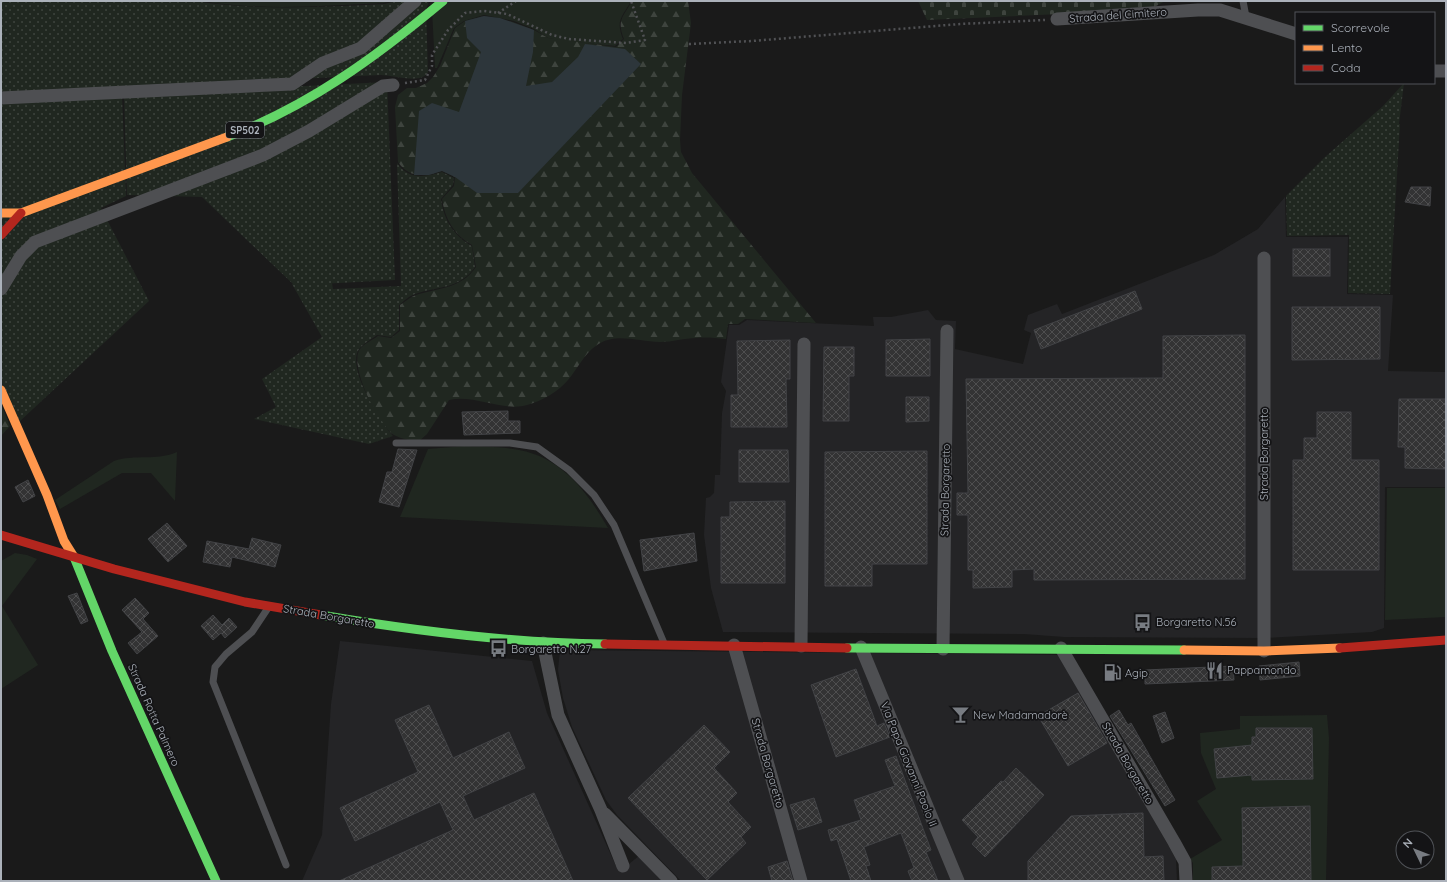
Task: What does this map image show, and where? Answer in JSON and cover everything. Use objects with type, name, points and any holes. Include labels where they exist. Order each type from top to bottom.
[{"type":"street","points":[[1,98],[292,84],[323,63],[361,48],[415,1]]},
{"type":"street","name":"SP502","points":[[1,213],[21,212],[258,125],[281,115],[352,74],[406,33],[443,1]]},
{"type":"street","name":"Strada del Cimitero","points":[[1057,19],[1198,10],[1220,10],[1295,34]]},
{"type":"street","points":[[1435,71],[1446,71]]},
{"type":"street","points":[[1,289],[27,249],[41,240],[263,155],[309,131],[383,86],[393,85]]},
{"type":"street","name":"SP502","points":[[1,234],[21,212]]},
{"type":"street","name":"Strada Borgaretto","points":[[1264,258],[1264,651]]},
{"type":"street","name":"Strada Borgaretto","points":[[943,649],[947,330]]},
{"type":"street","points":[[801,646],[804,344]]},
{"type":"street","name":"Strada Rotta Palmero","points":[[1,390],[64,541],[74,558],[112,651],[216,881]]},
{"type":"street","name":"Strada Borgaretto","points":[[1,536],[74,558],[237,600],[382,625],[543,643],[943,649],[1061,648],[1264,651],[1368,647],[1446,640]]},
{"type":"street","points":[[543,643],[558,715],[601,810],[623,866]]},
{"type":"street","name":"Strada Borgaretto","points":[[734,645],[801,881]]},
{"type":"street","name":"Via Papa Giovanni Paolo II","points":[[861,647],[958,881]]},
{"type":"street","name":"Strada Borgaretto","points":[[1061,648],[1185,862],[1186,881]]},
{"type":"street","points":[[601,810],[671,881]]},
{"type":"lane","points":[[1243,1],[1246,17]]},
{"type":"lane","points":[[396,443],[510,443],[537,447],[569,470],[594,495],[614,525],[665,644]]},
{"type":"lane","points":[[269,606],[260,622],[252,632],[226,654],[215,667],[213,682],[286,865]]},
{"type":"path","points":[[498,13],[516,1]]},
{"type":"path","points":[[393,85],[425,80],[432,66],[432,55],[448,30],[465,13],[484,11],[519,18],[546,32],[569,39],[626,43],[645,40],[631,1]]},
{"type":"path","points":[[689,44],[752,41],[960,24],[1057,19]]},
{"type":"shaded area","points":[[484,16],[500,18],[534,30],[533,52],[526,86],[552,82],[578,57],[585,44],[625,49],[641,64],[518,193],[477,193],[455,177],[442,171],[429,175],[414,175],[419,111],[432,103],[459,112],[481,52],[467,38],[465,21]]},
{"type":"shaded area","points":[[1285,197],[1286,237],[1348,237],[1347,294],[1393,295],[1388,371],[1446,372],[1446,487],[1385,487],[1384,628],[1372,632],[1264,638],[1064,637],[1024,634],[723,632],[711,588],[704,535],[706,498],[710,497],[714,493],[715,475],[720,475],[722,413],[726,391],[721,382],[729,325],[739,325],[747,320],[874,326],[873,317],[891,317],[928,310],[936,320],[956,321],[955,349],[1023,364],[1031,333],[1024,330],[1028,315],[1057,304],[1062,314],[1214,255],[1258,229]]},
{"type":"shaded area","points":[[340,641],[532,661],[547,713],[616,866],[629,864],[640,855],[665,881],[302,881],[322,835],[331,704]]},
{"type":"shaded area","points":[[560,650],[1061,655],[1176,859],[1177,881],[681,881],[617,815],[606,800],[572,727],[563,698],[558,670]]},
{"type":"green space","points":[[1,1],[195,1],[242,6],[289,7],[385,4],[395,1],[429,1],[426,9],[428,72],[425,76],[414,79],[381,75],[1,93]]},
{"type":"green space","points":[[201,1],[392,1],[384,3],[269,7]]},
{"type":"green space","points":[[436,1],[630,1],[630,3],[620,20],[620,28],[623,39],[615,46],[548,38],[534,29],[514,21],[484,15],[464,21],[454,28],[437,68],[435,68],[432,10]]},
{"type":"green space","points":[[631,1],[688,1],[691,23],[682,95],[680,140],[681,152],[692,173],[816,323],[745,319],[738,324],[728,324],[726,339],[700,338],[652,342],[620,338],[604,341],[592,349],[564,384],[555,392],[538,401],[518,407],[498,405],[469,399],[449,400],[427,434],[418,442],[394,435],[381,420],[367,395],[358,368],[357,357],[360,349],[378,336],[391,338],[400,331],[400,305],[416,295],[456,284],[463,280],[476,267],[472,245],[460,236],[451,226],[443,206],[442,199],[454,186],[455,177],[442,171],[424,175],[413,174],[402,167],[398,162],[395,107],[398,95],[407,88],[416,88],[427,83],[433,77],[440,66],[455,28],[465,21],[484,16],[513,22],[534,30],[548,38],[616,47],[624,39],[621,24],[623,16]]},
{"type":"green space","points":[[918,1],[1165,1],[1149,10],[927,20]]},
{"type":"green space","points":[[387,82],[395,280],[332,283],[333,289],[401,286],[397,163],[406,172],[412,175],[423,176],[442,172],[454,178],[453,185],[441,199],[442,207],[450,226],[465,242],[472,246],[475,267],[462,280],[455,284],[423,291],[409,297],[399,305],[399,330],[391,337],[377,335],[360,348],[356,356],[360,380],[366,393],[387,429],[393,436],[369,444],[254,419],[276,407],[262,379],[322,337],[293,284],[202,197],[127,195],[124,95]]},
{"type":"green space","points":[[1404,84],[1399,124],[1390,294],[1348,293],[1349,235],[1287,236],[1286,196],[1325,157],[1383,106]]},
{"type":"green space","points":[[122,95],[126,196],[101,208],[149,301],[19,422],[1,382],[1,101]]},
{"type":"green space","points":[[1,404],[10,426],[1,436]]},
{"type":"green space","points":[[464,446],[507,448],[530,453],[545,459],[570,476],[581,488],[600,514],[608,528],[400,517],[428,449]]},
{"type":"green space","points":[[177,452],[175,501],[151,473],[122,473],[60,509],[55,500],[114,461],[129,458],[169,455]]},
{"type":"green space","points":[[1387,488],[1446,488],[1446,617],[1385,620]]},
{"type":"green space","points":[[15,553],[27,555],[37,559],[2,606],[38,665],[1,689],[1,561]]},
{"type":"green space","points":[[1327,715],[1329,738],[1326,881],[1193,881],[1193,863],[1190,859],[1222,840],[1197,801],[1216,789],[1201,753],[1200,733],[1240,729],[1240,716]]},
{"type":"building","points":[[1411,187],[1431,187],[1430,206],[1405,202]]},
{"type":"building","points":[[1293,249],[1330,249],[1330,276],[1293,276]]},
{"type":"building","points":[[1135,291],[1142,309],[1041,349],[1034,330]]},
{"type":"building","points":[[1292,307],[1380,307],[1380,359],[1292,360]]},
{"type":"building","points":[[1245,335],[1245,579],[1034,580],[1034,569],[1012,570],[1012,587],[973,588],[973,570],[968,570],[968,515],[957,515],[957,493],[968,493],[966,379],[1163,378],[1163,336]]},
{"type":"building","points":[[930,339],[930,376],[886,376],[886,340]]},
{"type":"building","points":[[790,340],[790,379],[786,379],[787,427],[731,427],[731,395],[738,395],[737,341]]},
{"type":"building","points":[[824,347],[854,347],[854,376],[849,376],[849,421],[823,421]]},
{"type":"building","points":[[906,397],[929,397],[929,421],[906,422]]},
{"type":"building","points":[[1399,399],[1446,399],[1446,469],[1405,468],[1405,447],[1398,447]]},
{"type":"building","points":[[508,411],[508,421],[520,421],[520,433],[464,435],[462,412]]},
{"type":"building","points":[[1317,412],[1351,412],[1351,460],[1379,460],[1379,570],[1293,570],[1293,460],[1304,460],[1304,438],[1317,438]]},
{"type":"building","points":[[398,449],[417,450],[399,507],[379,502],[387,472],[392,472]]},
{"type":"building","points":[[739,450],[788,450],[789,482],[739,482]]},
{"type":"building","points":[[927,451],[927,564],[872,564],[872,586],[825,586],[825,452]]},
{"type":"building","points":[[28,480],[35,496],[23,502],[15,487]]},
{"type":"building","points":[[785,501],[785,583],[721,583],[721,517],[730,517],[730,502]]},
{"type":"building","points":[[167,523],[187,546],[168,562],[148,539]]},
{"type":"building","points":[[694,533],[697,561],[644,571],[640,540]]},
{"type":"building","points":[[252,538],[281,545],[275,567],[232,557],[230,567],[203,562],[207,541],[249,549]]},
{"type":"building","points":[[77,593],[88,621],[81,624],[68,596]]},
{"type":"building","points":[[135,598],[149,613],[143,619],[158,636],[137,654],[128,643],[142,632],[122,610]]},
{"type":"building","points":[[213,615],[222,625],[229,618],[237,627],[225,638],[221,633],[213,640],[201,626]]},
{"type":"building","points":[[1299,662],[1300,676],[1260,680],[1259,666]]},
{"type":"building","points":[[1233,666],[1234,680],[1145,684],[1145,670]]},
{"type":"building","points":[[856,669],[877,726],[884,723],[890,737],[836,757],[811,685]]},
{"type":"building","points":[[1078,693],[1107,743],[1068,766],[1038,716]]},
{"type":"building","points":[[429,705],[453,758],[509,732],[525,768],[463,796],[474,820],[534,793],[573,881],[339,881],[453,830],[440,802],[355,841],[340,808],[418,772],[395,720]]},
{"type":"building","points":[[1119,710],[1128,725],[1131,723],[1175,800],[1165,806],[1110,716]]},
{"type":"building","points":[[1165,712],[1174,738],[1162,743],[1153,716]]},
{"type":"building","points":[[704,725],[730,752],[714,768],[737,793],[728,802],[751,827],[741,837],[746,843],[707,880],[628,798]]},
{"type":"building","points":[[1256,728],[1312,728],[1313,779],[1252,780],[1252,775],[1217,778],[1214,749],[1252,745],[1252,737],[1256,737]]},
{"type":"building","points":[[896,756],[931,850],[926,852],[938,881],[912,881],[908,871],[914,868],[901,833],[864,847],[870,865],[866,866],[871,881],[851,881],[837,839],[831,841],[828,830],[861,820],[854,800],[895,786],[885,760]]},
{"type":"building","points":[[1016,768],[1044,795],[985,857],[972,844],[978,837],[962,820]]},
{"type":"building","points":[[814,798],[822,822],[798,830],[790,805]]},
{"type":"building","points":[[1310,806],[1311,881],[1212,881],[1212,867],[1243,866],[1242,808]]},
{"type":"building","points":[[1143,813],[1144,857],[1163,856],[1164,881],[1028,881],[1028,861],[1071,816]]},
{"type":"building","points":[[787,861],[793,881],[772,881],[768,867]]},
{"type":"traffic: fast","points":[[227,137],[257,125],[314,95],[393,42],[443,1]]},
{"type":"traffic: fast","points":[[74,557],[112,651],[216,881]]},
{"type":"traffic: fast","points":[[321,615],[427,631],[498,639],[605,644]]},
{"type":"traffic: fast","points":[[847,648],[1184,650]]},
{"type":"traffic: slow","points":[[1,213],[21,213],[227,137]]},
{"type":"traffic: slow","points":[[1,390],[47,495],[64,541],[74,557]]},
{"type":"traffic: slow","points":[[1184,650],[1264,651],[1340,648]]},
{"type":"traffic: jam","points":[[1,235],[21,213]]},
{"type":"traffic: jam","points":[[1,535],[114,569],[245,602],[321,615]]},
{"type":"traffic: jam","points":[[1340,648],[1446,640]]},
{"type":"traffic: jam","points":[[605,644],[847,648]]},
{"type":"place","name":"Borgaretto N.56","points":[[1143,622]]},
{"type":"place","name":"Borgaretto N.27","points":[[498,649]]},
{"type":"place","name":"Pappamondo","points":[[1214,670]]},
{"type":"place","name":"Agip","points":[[1112,673]]},
{"type":"place","name":"New Madamadorè","points":[[960,715]]}]
